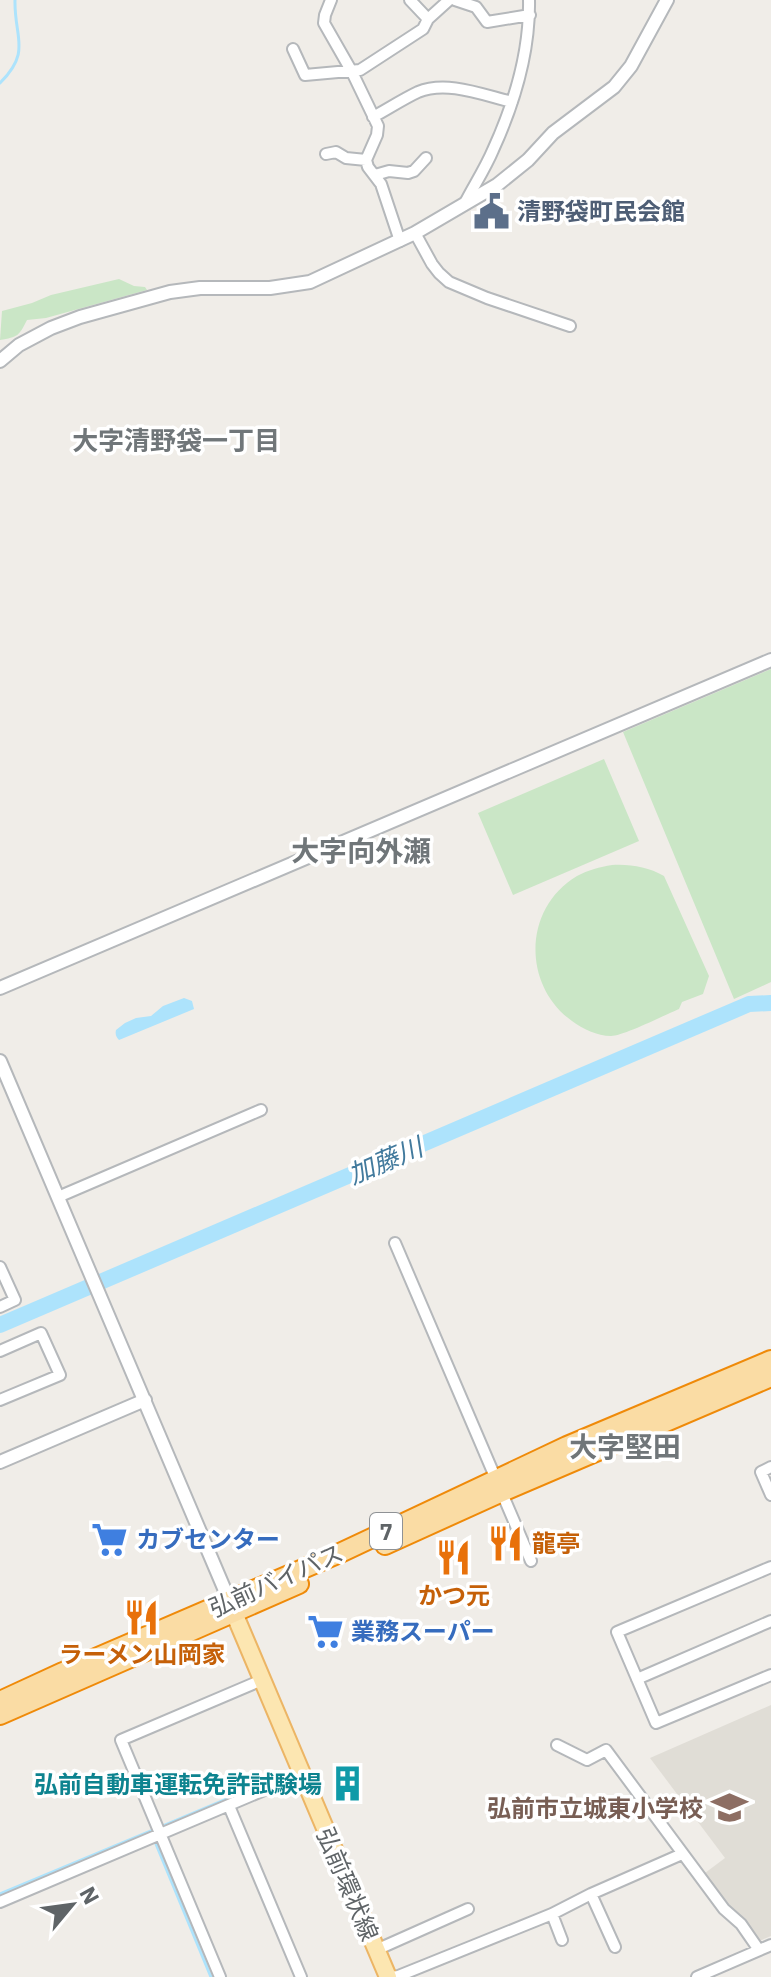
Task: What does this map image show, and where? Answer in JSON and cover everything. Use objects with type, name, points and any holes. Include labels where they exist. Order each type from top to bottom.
[{"type":"highway","name":"弘前バイパス","points":[[0,1715],[340,1553],[770,1368]]},
{"type":"highway","name":"弘前バイパス","points":[[0,1701],[63,1672],[232,1607]]},
{"type":"main road","name":"弘前環状線","points":[[232,1607],[385,1976]]},
{"type":"street","points":[[331,0],[324,23],[378,126],[366,160],[381,184],[400,241]]},
{"type":"street","points":[[410,0],[428,19]]},
{"type":"street","points":[[293,49],[305,75],[352,72],[360,70],[423,29],[428,19],[452,0],[476,7],[487,22],[530,15]]},
{"type":"street","points":[[463,206],[494,150],[512,102],[523,60],[530,15],[529,0]]},
{"type":"street","points":[[0,361],[19,345],[80,317],[170,292],[200,288],[270,288],[310,282],[415,233],[497,185],[528,160],[553,133],[614,87],[631,66],[667,0]]},
{"type":"street","points":[[373,117],[414,94],[433,88],[451,87],[512,102]]},
{"type":"street","points":[[326,154],[336,152],[346,158],[366,160]]},
{"type":"street","points":[[375,175],[389,171],[408,173],[426,158]]},
{"type":"street","points":[[415,233],[432,264],[449,282],[570,326]]},
{"type":"street","points":[[0,988],[771,660]]},
{"type":"street","points":[[0,1061],[232,1607]]},
{"type":"street","points":[[58,1197],[261,1110]]},
{"type":"street","points":[[395,1243],[531,1561]]},
{"type":"street","points":[[0,1267],[15,1300],[0,1307]]},
{"type":"street","points":[[0,1351],[41,1333],[60,1375],[0,1400]]},
{"type":"street","points":[[0,1462],[145,1400]]},
{"type":"street","points":[[771,1467],[761,1472],[771,1495]]},
{"type":"street","points":[[771,1567],[617,1632],[656,1723],[771,1675]]},
{"type":"street","points":[[637,1679],[771,1621]]},
{"type":"street","points":[[220,1977],[121,1740],[262,1680]]},
{"type":"street","points":[[557,1745],[587,1760],[606,1750],[724,1909],[741,1924],[759,1950]]},
{"type":"street","points":[[0,1902],[302,1774]]},
{"type":"street","points":[[229,1806],[301,1977]]},
{"type":"street","points":[[385,1976],[396,1977],[552,1914],[682,1854]]},
{"type":"street","points":[[591,1894],[615,1947]]},
{"type":"street","points":[[376,1950],[468,1909]]},
{"type":"street","points":[[552,1914],[562,1940]]},
{"type":"street","points":[[697,1977],[771,1945]]},
{"type":"shaded area","name":"弘前市立城東小学校","points":[[771,1705],[771,1936],[757,1942],[725,1908],[701,1876],[725,1858],[650,1758]]},
{"type":"green space","points":[[119,279],[147,290],[46,318],[27,320],[17,335],[0,340],[2,311],[51,295]]},
{"type":"green space","points":[[771,669],[771,982],[734,999],[623,732]]},
{"type":"green space","points":[[604,759],[639,841],[513,895],[478,813]]},
{"type":"green space","points":[[612,865],[639,867],[664,876],[709,976],[703,994],[682,1002],[679,1009],[611,1036],[581,1027],[556,1006],[544,988],[537,968],[536,947],[546,907],[559,890],[581,874]]},
{"type":"water","points":[[184,998],[192,1001],[194,1009],[119,1040],[117,1038],[116,1030],[125,1023],[151,1016],[163,1006]]},
{"type":"waterway","points":[[0,83],[10,72],[19,53],[15,0]]},
{"type":"waterway","name":"加藤川","points":[[0,1325],[749,1004],[771,1003]]},
{"type":"waterway","points":[[163,1826],[288,1773]]},
{"type":"waterway","points":[[0,1894],[151,1831]]},
{"type":"waterway","points":[[156,1844],[211,1977]]},
{"type":"place","name":"清野袋町民会館","points":[[491,211]]},
{"type":"place","name":"カブセンター","points":[[110,1539]]},
{"type":"place","name":"龍亭","points":[[506,1543]]},
{"type":"place","name":"かつ元","points":[[454,1558]]},
{"type":"place","name":"ラーメン山岡家","points":[[142,1617]]},
{"type":"place","name":"業務スーパー","points":[[325,1631]]},
{"type":"place","name":"弘前自動車運転免許試験場","points":[[348,1784]]},
{"type":"place","name":"弘前市立城東小学校","points":[[729,1808]]},
{"type":"district","name":"大字清野袋一丁目","points":[[176,440]]},
{"type":"district","name":"大字向外瀬","points":[[361,850]]},
{"type":"district","name":"大字堅田","points":[[625,1446]]}]
